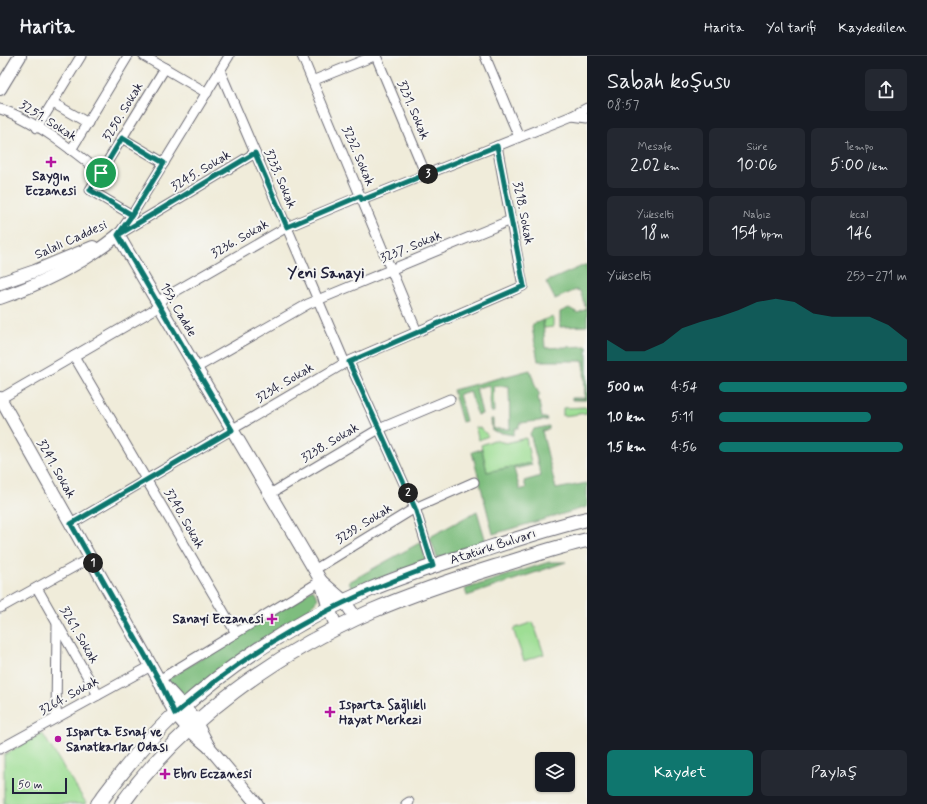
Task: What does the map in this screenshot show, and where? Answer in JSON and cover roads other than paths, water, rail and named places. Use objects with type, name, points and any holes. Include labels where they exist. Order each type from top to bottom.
[{"type":"main road","name":"Atatürk Bulvarı","points":[[98,804],[118,777],[179,710],[254,654],[328,609],[370,589],[433,566],[522,537],[585,519]]},
{"type":"main road","name":"Atatürk Bulvarı","points":[[122,804],[140,780],[193,726],[265,670],[293,652],[356,618],[394,602],[447,582],[587,540]]},
{"type":"street","points":[[0,89],[20,56]]},
{"type":"street","points":[[37,128],[81,56]]},
{"type":"street","points":[[71,150],[128,56]]},
{"type":"street","points":[[144,56],[207,93]]},
{"type":"street","name":"3232. Sokak","points":[[302,56],[417,332]]},
{"type":"street","points":[[312,81],[375,56]]},
{"type":"street","name":"3231. Sokak","points":[[375,56],[426,175]]},
{"type":"street","points":[[485,56],[519,137]]},
{"type":"street","points":[[118,235],[230,57]]},
{"type":"street","name":"3250. Sokak","points":[[132,215],[90,190],[165,68]]},
{"type":"street","name":"3233. Sokak","points":[[220,71],[318,300],[415,508],[433,566]]},
{"type":"street","points":[[53,103],[88,123]]},
{"type":"street","name":"3236. Sokak","points":[[0,399],[287,227],[361,198],[426,175],[572,116],[587,108]]},
{"type":"street","name":"3251. Sokak","points":[[0,109],[13,114],[37,128],[71,150],[101,173]]},
{"type":"street","name":"3236. Sokak","points":[[572,116],[587,118]]},
{"type":"street","points":[[122,138],[164,163]]},
{"type":"street","name":"3218. Sokak","points":[[497,146],[524,286]]},
{"type":"street","name":"3245. Sokak","points":[[118,235],[255,153]]},
{"type":"street","name":"3237. Sokak","points":[[196,368],[297,310],[318,300],[511,220]]},
{"type":"street","name":"Salalı Caddesi","points":[[0,283],[35,271],[118,235]]},
{"type":"street","name":"Salalı Caddesi","points":[[0,298],[37,284],[74,265],[103,247],[118,235]]},
{"type":"street","name":"153. Cadde","points":[[118,235],[321,581]]},
{"type":"street","name":"3234. Sokak","points":[[71,524],[347,363],[524,286]]},
{"type":"street","name":"3240. Sokak","points":[[74,356],[236,633]]},
{"type":"street","name":"3241. Sokak","points":[[0,399],[4,415],[71,524],[159,680],[179,710],[253,803]]},
{"type":"street","name":"3238. Sokak","points":[[270,494],[379,429],[450,399]]},
{"type":"street","name":"3239. Sokak","points":[[314,570],[415,508],[474,482]]},
{"type":"street","points":[[0,608],[90,558]]},
{"type":"street","points":[[159,680],[321,581]]},
{"type":"street","points":[[321,581],[344,601],[356,618]]},
{"type":"street","points":[[321,581],[328,609],[337,628]]},
{"type":"street","name":"3261. Sokak","points":[[37,588],[98,695]]},
{"type":"street","points":[[56,718],[57,623]]},
{"type":"street","name":"3264. Sokak","points":[[0,749],[151,666]]},
{"type":"place","name":"Saygın Eczanesi","points":[[51,162]]},
{"type":"place","name":"Sanayi Eczanesi","points":[[272,619]]},
{"type":"place","name":"Isparta Sağlıklı Hayat Merkezi","points":[[330,712]]},
{"type":"place","name":"Isparta Esnaf ve Sanatkarlar Odası","points":[[58,739]]},
{"type":"place","name":"Ebru Eczanesi","points":[[165,774]]},
{"type":"district","name":"Yeni Sanayi","points":[[326,274]]}]
